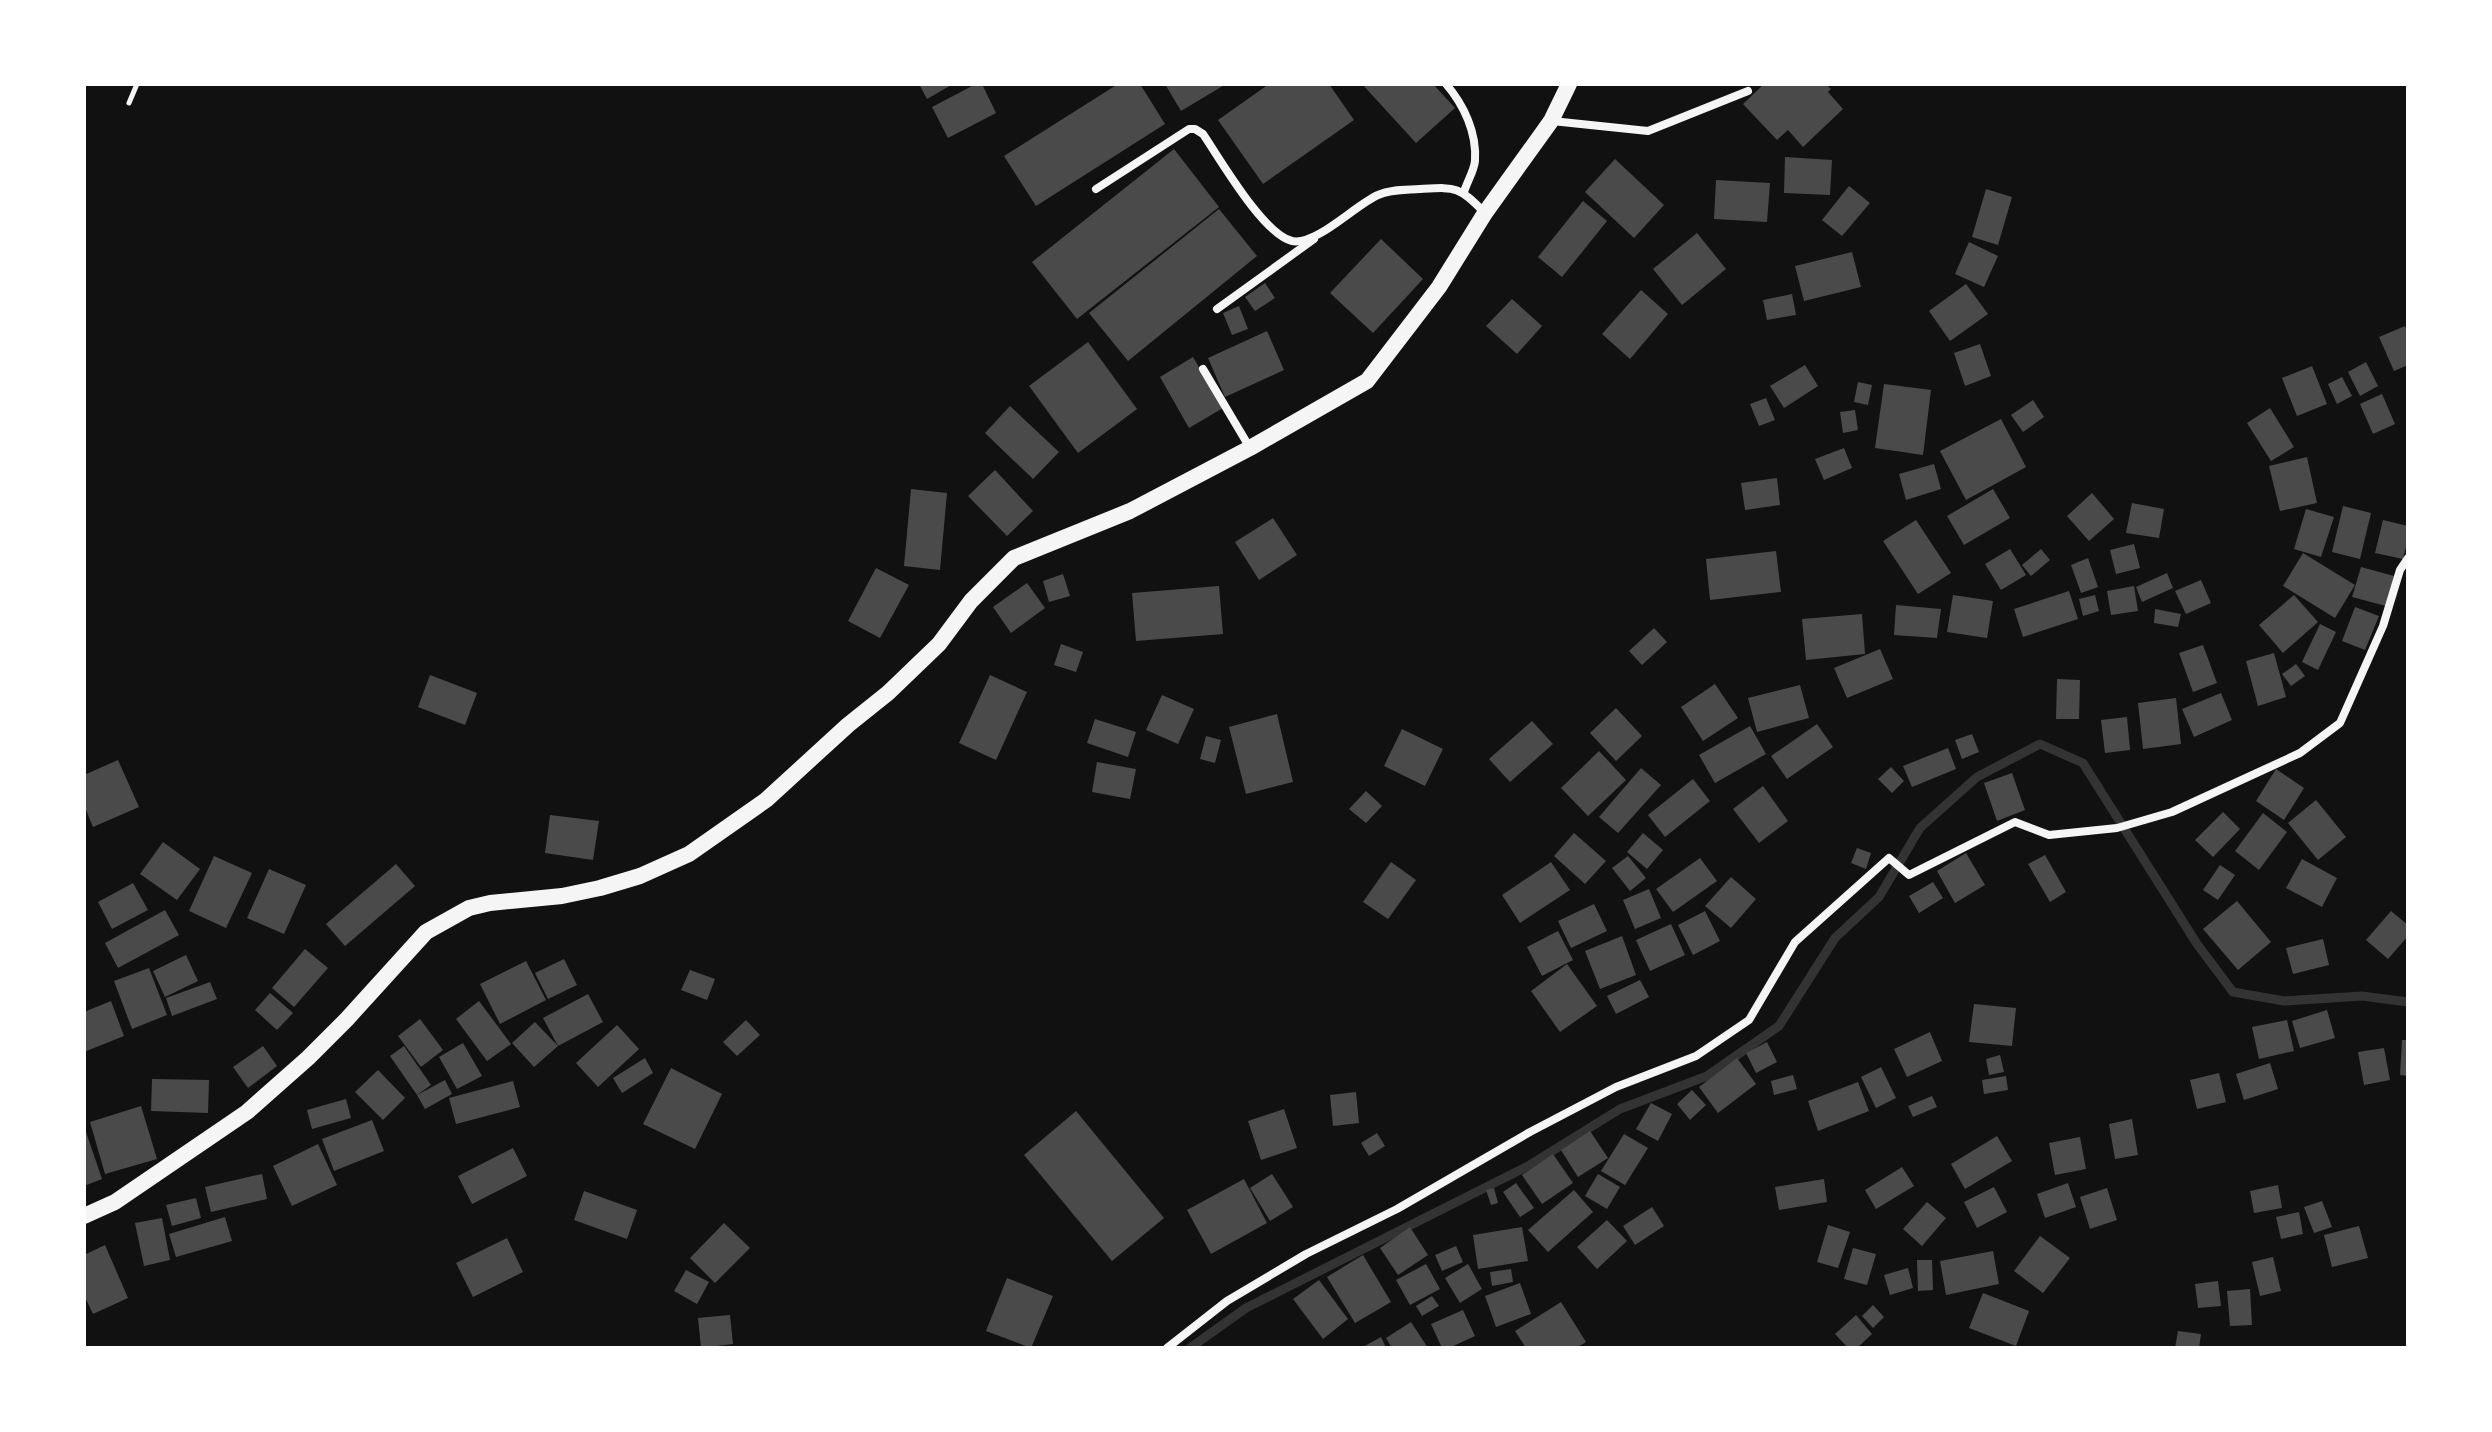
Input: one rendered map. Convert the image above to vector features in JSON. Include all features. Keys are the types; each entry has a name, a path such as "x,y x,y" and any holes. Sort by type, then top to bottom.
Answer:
{"main road":[{"path":"84,1216 115,1202 247,1112 315,1052 373,993 410,949 436,926 469,908 490,903 562,896 600,888 640,876 689,854 766,800 888,693 939,644 971,601 1014,558 1130,511 1250,448 1367,381 1439,287 1485,213 1551,121 1569,84"}],"street":[{"path":"1446,84 1460,100 1473,133 1475,163 1464,192"},
{"path":"1551,121 1648,131 1748,91"},
{"path":"1096,189 1189,129 1195,129 1203,134 1265,223 1293,241 1315,239 1217,309"},
{"path":"1310,239 1381,193 1448,187 1464,192 1485,213"},
{"path":"1203,369 1250,448"},
{"path":"1167,1348 1227,1301 1306,1254 1397,1209 1530,1132 1616,1087 1696,1056 1749,1020 1795,942 1889,858 1909,875 2015,822 2049,835 2117,828 2172,812 2300,753 2340,723 2383,626 2400,570 2408,558"}],"path":[{"path":"129,103 137,84"}],"building":[{"path":"919,84 953,84 927,99"},
{"path":"976,84 982,84 996,113 948,138 932,107"},
{"path":"1118,84 1140,84 1165,124 1036,206 1004,156"},
{"path":"1165,84 1226,84 1181,111"},
{"path":"1269,84 1329,84 1354,120 1263,184 1218,120"},
{"path":"1362,84 1433,84 1455,108 1416,143"},
{"path":"1764,84 1826,84 1831,89 1828,92 1843,109 1803,147 1788,130 1777,140 1743,104"},
{"path":"1174,149 1219,207 1077,319 1032,262"},
{"path":"1785,157 1832,160 1830,195 1784,193"},
{"path":"1615,159 1664,205 1634,238 1585,192"},
{"path":"1716,180 1770,183 1767,222 1714,219"},
{"path":"1849,186 1870,203 1842,236 1822,220"},
{"path":"1986,189 2012,197 1998,245 1972,237"},
{"path":"1583,201 1607,221 1562,277 1538,257"},
{"path":"1219,209 1257,256 1128,361 1089,313"},
{"path":"1697,233 1726,269 1682,305 1653,269"},
{"path":"1381,239 1423,279 1373,333 1330,293"},
{"path":"1969,242 1998,256 1984,287 1955,274"},
{"path":"1852,252 1861,287 1804,301 1795,266"},
{"path":"1265,283 1275,298 1255,311 1245,297"},
{"path":"1966,284 1988,314 1950,341 1929,311"},
{"path":"1641,290 1668,314 1630,359 1602,334"},
{"path":"1792,294 1796,315 1767,320 1763,300"},
{"path":"1512,299 1542,326 1517,354 1486,326"},
{"path":"1239,306 1248,329 1232,335 1223,313"},
{"path":"2405,326 2408,333 2408,365 2394,371 2379,337"},
{"path":"1267,331 1284,370 1225,397 1208,358"},
{"path":"1088,342 1137,409 1078,453 1029,386"},
{"path":"1980,344 1991,376 1965,386 1954,353"},
{"path":"1193,357 1223,408 1189,428 1160,377"},
{"path":"2366,362 2378,386 2360,396 2348,372"},
{"path":"1805,365 1818,386 1784,408 1770,386"},
{"path":"2312,366 2327,404 2297,416 2282,378"},
{"path":"2342,377 2352,396 2337,404 2328,384"},
{"path":"1858,382 1872,385 1868,405 1854,402"},
{"path":"1884,384 1931,390 1923,455 1875,448"},
{"path":"2382,394 2395,424 2373,434 2360,404"},
{"path":"1766,398 1775,420 1759,426 1750,404"},
{"path":"2033,400 2044,417 2023,432 2011,415"},
{"path":"1010,406 1059,452 1033,479 985,433"},
{"path":"2270,408 2294,447 2271,461 2247,423"},
{"path":"1855,410 1858,430 1843,433 1840,412"},
{"path":"2001,419 2026,467 1966,500 1940,451"},
{"path":"1844,448 1852,468 1824,480 1815,459"},
{"path":"2307,457 2317,503 2280,511 2269,466"},
{"path":"1934,464 1941,489 1906,500 1899,474"},
{"path":"995,470 1033,511 1007,536 968,496"},
{"path":"1777,478 1780,505 1745,510 1741,483"},
{"path":"911,489 947,493 940,570 904,566"},
{"path":"1993,489 2010,518 1964,545 1947,516"},
{"path":"2092,493 2114,519 2089,541 2067,516"},
{"path":"2132,503 2164,509 2159,538 2126,533"},
{"path":"2343,506 2371,513 2360,559 2332,552"},
{"path":"2306,509 2334,517 2321,557 2294,549"},
{"path":"1273,518 1297,555 1259,580 1235,542"},
{"path":"1916,520 1951,573 1918,594 1883,541"},
{"path":"2383,520 2408,526 2403,559 2375,553"},
{"path":"2134,544 2140,568 2116,574 2110,550"},
{"path":"2010,549 2026,575 2001,590 1985,564"},
{"path":"2041,549 2050,560 2031,576 2022,565"},
{"path":"1776,551 1781,592 1710,600 1706,559"},
{"path":"2303,553 2355,585 2335,618 2283,586"},
{"path":"2088,558 2098,587 2081,593 2071,565"},
{"path":"2361,567 2394,576 2386,606 2352,597"},
{"path":"876,568 909,585 880,638 848,621"},
{"path":"2167,573 2173,588 2142,602 2136,587"},
{"path":"1063,574 1070,596 1049,602 1043,581"},
{"path":"2201,580 2211,603 2186,614 2175,591"},
{"path":"1027,583 1045,608 1011,633 993,607"},
{"path":"1219,586 1223,634 1136,641 1132,593"},
{"path":"2134,586 2138,611 2111,615 2107,591"},
{"path":"2069,591 2078,619 2023,637 2014,609"},
{"path":"1953,595 1993,601 1987,638 1947,632"},
{"path":"2095,595 2099,611 2083,616 2079,599"},
{"path":"2294,595 2318,622 2283,653 2259,625"},
{"path":"1896,605 1941,609 1937,638 1894,635"},
{"path":"2355,607 2379,616 2365,650 2342,641"},
{"path":"2155,609 2181,614 2178,627 2154,623"},
{"path":"1862,614 1865,654 1806,660 1802,619"},
{"path":"2320,624 2336,632 2318,670 2302,662"},
{"path":"1654,628 1667,642 1642,665 1629,651"},
{"path":"1061,644 1083,652 1076,672 1054,665"},
{"path":"2203,645 2217,683 2193,692 2179,653"},
{"path":"1880,649 1893,679 1847,698 1834,668"},
{"path":"2274,653 2286,697 2258,706 2246,661"},
{"path":"2296,664 2305,676 2291,686 2282,674"},
{"path":"430,675 477,693 465,725 418,707"},
{"path":"990,675 1027,692 996,760 959,743"},
{"path":"2057,679 2080,680 2079,719 2056,719"},
{"path":"1715,684 1738,718 1703,741 1681,707"},
{"path":"1800,685 1809,718 1757,732 1748,698"},
{"path":"2221,693 2232,720 2194,737 2182,709"},
{"path":"1162,695 1194,709 1178,744 1146,730"},
{"path":"2176,698 2181,744 2143,749 2138,703"},
{"path":"1616,708 1642,736 1616,761 1590,733"},
{"path":"1277,714 1293,782 1246,794 1229,727"},
{"path":"2127,717 2130,750 2105,753 2101,720"},
{"path":"1095,719 1136,732 1128,757 1087,743"},
{"path":"1532,721 1553,744 1510,782 1489,759"},
{"path":"1817,724 1833,747 1787,779 1771,756"},
{"path":"1750,726 1766,754 1715,783 1699,755"},
{"path":"1402,729 1443,749 1425,786 1384,766"},
{"path":"1972,734 1979,752 1962,759 1955,740"},
{"path":"1206,736 1221,740 1215,763 1200,759"},
{"path":"1948,748 1956,769 1912,787 1903,766"},
{"path":"1599,751 1626,780 1588,816 1561,788"},
{"path":"118,760 139,807 93,827 84,805 84,775"},
{"path":"1097,762 1136,769 1130,799 1092,792"},
{"path":"1891,767 1904,781 1892,793 1878,779"},
{"path":"1641,768 1661,785 1618,833 1599,817"},
{"path":"2276,769 2304,788 2284,820 2256,801"},
{"path":"2012,773 2025,810 1997,821 1984,783"},
{"path":"1693,779 1710,801 1665,837 1648,815"},
{"path":"1763,786 1788,821 1759,843 1733,809"},
{"path":"1366,791 1382,806 1366,823 1349,809"},
{"path":"2316,800 2346,837 2318,860 2288,823"},
{"path":"2223,812 2240,829 2213,857 2195,840"},
{"path":"2263,813 2287,832 2259,870 2235,851"},
{"path":"550,815 599,821 593,860 545,853"},
{"path":"1574,833 1606,861 1585,884 1554,856"},
{"path":"1643,833 1663,850 1647,869 1627,852"},
{"path":"163,842 200,869 177,900 140,874"},
{"path":"1857,848 1871,853 1866,869 1851,863"},
{"path":"1966,853 1985,885 1955,903 1937,871"},
{"path":"2045,855 2066,892 2050,902 2028,864"},
{"path":"214,856 252,873 226,928 189,911"},
{"path":"1628,856 1646,878 1630,891 1612,868"},
{"path":"1700,858 1717,881 1673,912 1656,889"},
{"path":"2302,859 2337,878 2322,907 2286,888"},
{"path":"1391,862 1416,880 1388,919 1363,902"},
{"path":"1551,862 1570,890 1520,923 1502,895"},
{"path":"396,864 415,886 345,946 326,924"},
{"path":"2220,865 2235,875 2218,900 2203,890"},
{"path":"269,869 306,885 284,934 247,918"},
{"path":"1731,877 1756,899 1731,928 1705,906"},
{"path":"1933,882 1943,898 1919,913 1909,896"},
{"path":"133,883 148,910 112,929 98,902"},
{"path":"1649,889 1661,918 1635,929 1623,900"},
{"path":"2237,901 2271,942 2238,970 2203,929"},
{"path":"1594,904 1607,931 1571,948 1558,921"},
{"path":"165,910 179,935 118,968 105,943"},
{"path":"1705,911 1720,941 1693,955 1678,925"},
{"path":"2391,911 2408,925 2408,936 2388,959 2366,940"},
{"path":"1671,924 1685,955 1650,971 1636,940"},
{"path":"1558,931 1573,960 1542,976 1527,947"},
{"path":"1622,936 1636,975 1600,989 1585,951"},
{"path":"2323,939 2329,965 2293,974 2286,948"},
{"path":"305,949 328,968 294,1007 272,988"},
{"path":"186,955 198,981 165,997 153,971"},
{"path":"564,959 577,985 548,999 535,973"},
{"path":"526,961 546,1000 500,1024 480,984"},
{"path":"1567,964 1597,1006 1560,1032 1531,991"},
{"path":"149,968 167,1015 132,1029 114,981"},
{"path":"690,970 715,979 707,1000 681,990"},
{"path":"1640,980 1649,997 1616,1014 1607,996"},
{"path":"210,982 217,999 172,1016 166,998"},
{"path":"270,993 293,1013 277,1030 255,1010"},
{"path":"588,994 603,1022 558,1046 543,1018"},
{"path":"111,1001 124,1036 84,1052 84,1012"},
{"path":"479,1001 511,1044 487,1061 456,1019"},
{"path":"1974,1004 2016,1008 2012,1046 1969,1042"},
{"path":"2327,1010 2335,1038 2300,1048 2292,1021"},
{"path":"420,1019 443,1050 421,1067 398,1036"},
{"path":"746,1020 760,1035 737,1056 723,1042"},
{"path":"2287,1020 2294,1051 2259,1059 2252,1027"},
{"path":"535,1022 558,1046 534,1067 512,1043"},
{"path":"617,1025 639,1049 598,1087 576,1063"},
{"path":"1930,1032 1942,1061 1907,1077 1894,1049"},
{"path":"2402,1040 2408,1040 2408,1076 2400,1075"},
{"path":"1767,1042 1777,1062 1756,1073 1746,1053"},
{"path":"463,1043 482,1076 457,1089 439,1057"},
{"path":"263,1046 277,1066 248,1088 233,1067"},
{"path":"404,1046 431,1085 417,1095 390,1056"},
{"path":"2384,1048 2390,1080 2364,1085 2358,1052"},
{"path":"2000,1055 2004,1072 1989,1075 1986,1059"},
{"path":"645,1058 653,1073 622,1093 613,1078"},
{"path":"1737,1058 1756,1084 1718,1113 1699,1087"},
{"path":"2270,1063 2278,1089 2244,1100 2236,1074"},
{"path":"1881,1067 1896,1098 1876,1108 1861,1077"},
{"path":"671,1068 722,1094 695,1149 643,1124"},
{"path":"378,1070 405,1098 383,1120 355,1092"},
{"path":"2219,1073 2226,1102 2197,1109 2190,1080"},
{"path":"1793,1075 1797,1089 1774,1095 1771,1081"},
{"path":"2006,1076 2008,1090 1984,1094 1982,1080"},
{"path":"152,1079 209,1080 208,1113 151,1111"},
{"path":"445,1080 452,1094 425,1109 417,1095"},
{"path":"513,1081 520,1107 456,1124 449,1098"},
{"path":"1858,1082 1869,1111 1818,1131 1808,1101"},
{"path":"1692,1090 1706,1105 1690,1120 1677,1104"},
{"path":"1356,1092 1359,1123 1333,1126 1330,1095"},
{"path":"1932,1096 1937,1107 1913,1117 1908,1106"},
{"path":"346,1099 351,1118 312,1129 307,1110"},
{"path":"1651,1103 1672,1114 1658,1141 1636,1129"},
{"path":"141,1106 157,1159 105,1174 90,1122"},
{"path":"1284,1109 1297,1148 1261,1160 1248,1121"},
{"path":"1076,1111 1164,1218 1112,1261 1024,1155"},
{"path":"2132,1119 2138,1155 2115,1159 2109,1124"},
{"path":"372,1120 384,1151 334,1171 322,1139"},
{"path":"84,1126 102,1179 84,1186"},
{"path":"1590,1131 1608,1158 1578,1177 1561,1150"},
{"path":"1377,1133 1385,1146 1369,1156 1361,1143"},
{"path":"1624,1134 1648,1148 1625,1185 1601,1171"},
{"path":"1997,1136 2012,1161 1965,1189 1951,1164"},
{"path":"2080,1137 2086,1169 2055,1175 2049,1143"},
{"path":"318,1144 337,1185 292,1206 273,1166"},
{"path":"513,1148 527,1176 472,1204 458,1176"},
{"path":"1553,1154 1573,1183 1542,1204 1522,1175"},
{"path":"1902,1167 1914,1186 1876,1209 1865,1190"},
{"path":"262,1174 267,1199 211,1212 205,1187"},
{"path":"1272,1174 1293,1207 1270,1221 1250,1188"},
{"path":"1598,1174 1620,1187 1607,1209 1585,1196"},
{"path":"1244,1179 1267,1223 1211,1254 1187,1210"},
{"path":"1824,1179 1827,1202 1779,1210 1775,1187"},
{"path":"1516,1183 1534,1208 1520,1217 1503,1192"},
{"path":"2068,1183 2076,1207 2045,1218 2037,1194"},
{"path":"2278,1185 2282,1208 2254,1213 2250,1191"},
{"path":"1994,1187 2007,1212 1977,1228 1964,1202"},
{"path":"1494,1188 1498,1203 1491,1205 1486,1190"},
{"path":"2107,1188 2117,1220 2090,1229 2080,1197"},
{"path":"1574,1190 1593,1212 1548,1252 1528,1230"},
{"path":"584,1191 637,1210 627,1239 574,1220"},
{"path":"196,1198 201,1218 172,1226 166,1205"},
{"path":"2322,1201 2332,1227 2314,1233 2304,1207"},
{"path":"1927,1202 1946,1218 1922,1246 1903,1229"},
{"path":"1652,1207 1664,1226 1635,1245 1623,1226"},
{"path":"2299,1212 2303,1234 2281,1239 2276,1217"},
{"path":"225,1217 232,1241 176,1257 169,1234"},
{"path":"162,1218 170,1260 144,1266 135,1223"},
{"path":"1607,1220 1627,1241 1597,1269 1577,1247"},
{"path":"724,1223 750,1248 715,1283 690,1258"},
{"path":"1828,1225 1850,1232 1838,1268 1817,1262"},
{"path":"2359,1226 2368,1258 2332,1267 2324,1235"},
{"path":"1410,1227 1428,1255 1398,1275 1380,1248"},
{"path":"1522,1227 1528,1261 1478,1269 1473,1235"},
{"path":"2040,1236 2070,1258 2043,1293 2014,1271"},
{"path":"507,1238 523,1272 473,1297 456,1263"},
{"path":"105,1245 128,1298 93,1314 84,1295 84,1255"},
{"path":"1456,1246 1463,1262 1442,1271 1435,1255"},
{"path":"1853,1248 1876,1254 1867,1285 1844,1279"},
{"path":"1993,1251 1999,1284 1946,1295 1940,1261"},
{"path":"1363,1255 1391,1302 1355,1323 1327,1277"},
{"path":"2273,1257 2281,1291 2260,1296 2252,1262"},
{"path":"1917,1260 1932,1260 1933,1290 1918,1291"},
{"path":"1426,1264 1440,1289 1410,1305 1396,1280"},
{"path":"1468,1264 1482,1289 1460,1303 1445,1278"},
{"path":"1908,1268 1913,1288 1890,1295 1884,1275"},
{"path":"1511,1269 1513,1282 1492,1286 1490,1272"},
{"path":"686,1270 709,1282 697,1304 674,1291"},
{"path":"1007,1278 1053,1296 1031,1348 986,1331"},
{"path":"1319,1280 1348,1319 1323,1339 1293,1299"},
{"path":"2218,1281 2221,1306 2198,1308 2195,1284"},
{"path":"1520,1283 1531,1314 1496,1327 1485,1296"},
{"path":"2250,1289 2252,1325 2230,1326 2227,1291"},
{"path":"1983,1293 2029,1311 2016,1346 1969,1328"},
{"path":"1432,1296 1439,1306 1422,1316 1416,1306"},
{"path":"1561,1302 1586,1342 1576,1348 1526,1348 1515,1331"},
{"path":"1873,1305 1884,1317 1873,1328 1862,1316"},
{"path":"1463,1310 1475,1336 1442,1348 1431,1324"},
{"path":"730,1315 733,1344 701,1348 698,1318"},
{"path":"1856,1315 1872,1334 1857,1348 1848,1348 1835,1334"},
{"path":"1411,1322 1428,1348 1392,1348 1386,1338"},
{"path":"2178,1331 2201,1334 2199,1348 2175,1348"},
{"path":"1381,1337 1386,1348 1361,1348"}],"waterway":[{"path":"1190,1348 1246,1308 1528,1166 1620,1109 1707,1076 1779,1026 1835,938 1879,897 1920,828 1977,777 2040,744 2083,763 2197,944 2233,992 2284,1001 2362,996 2408,1002"}]}
